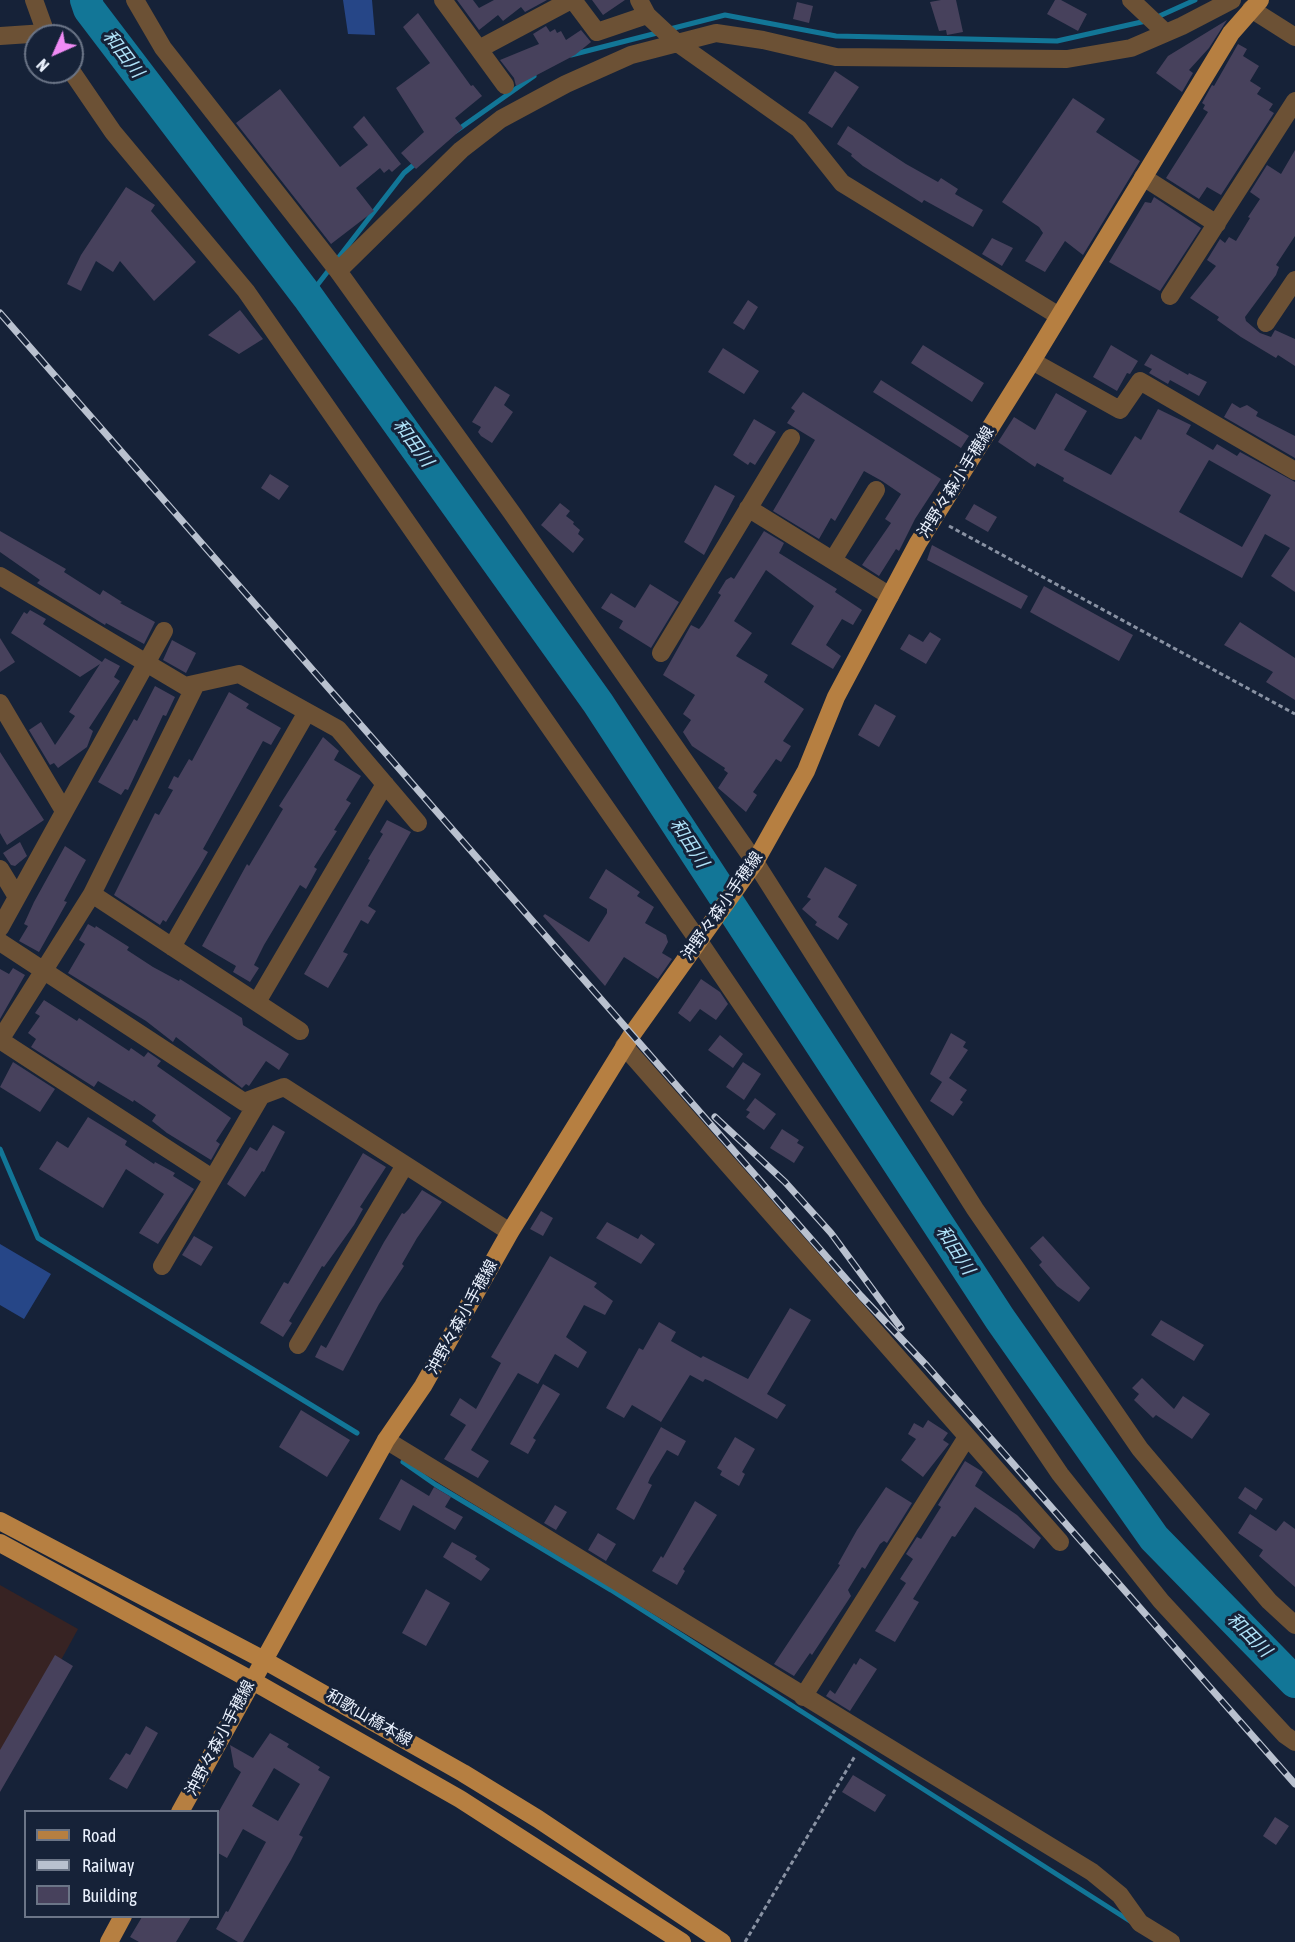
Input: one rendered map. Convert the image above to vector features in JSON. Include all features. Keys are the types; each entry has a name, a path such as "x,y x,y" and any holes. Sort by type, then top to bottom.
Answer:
{"main road":[{"name":"沖野々森小手穂線","path":"181,1810 262,1659 386,1440 423,1386 510,1232 624,1046 752,866 806,771 836,697 934,518 1231,33 1255,5"},
{"name":"和歌山橋本線","path":"0,1521 262,1659 529,1813 722,1942"},
{"name":"和歌山橋本線","path":"0,1543 251,1680 460,1799 682,1942"},
{"path":"109,1942 122,1918"}],"street":[{"path":"34,0 42,24"},
{"path":"135,0 162,48 338,271 512,513 752,866 975,1209 1140,1449 1269,1601 1295,1625"},
{"path":"443,0 505,85"},
{"path":"479,49 572,0 597,32 643,7 676,42 799,129 842,183 1059,316"},
{"path":"1131,0 1166,33"},
{"path":"338,271 461,150 501,119 566,84 631,55 716,33 763,40 836,57 1067,59 1131,48 1232,0"},
{"path":"1255,5 1295,36"},
{"path":"0,36 24,35"},
{"path":"80,84 113,132 246,291 700,937 1060,1474 1161,1601 1285,1735 1295,1742"},
{"path":"1170,296 1295,101"},
{"path":"1143,177 1217,224"},
{"path":"1266,323 1288,305 1295,280"},
{"path":"1032,361 1120,410 1140,381 1295,471"},
{"path":"661,653 791,438"},
{"path":"833,560 876,490"},
{"path":"748,508 890,596"},
{"path":"0,576 185,686 239,674 338,729 418,824"},
{"path":"0,928 164,631"},
{"path":"196,684 92,894 0,1040 212,1178"},
{"path":"0,703 64,811"},
{"path":"172,947 307,712"},
{"path":"257,1002 385,784"},
{"path":"0,869 17,897"},
{"path":"92,894 300,1030"},
{"path":"0,942 244,1102 285,1087 510,1232"},
{"path":"624,1046 1060,1542"},
{"path":"162,1266 261,1096"},
{"path":"297,1345 405,1165"},
{"path":"803,1697 967,1437"},
{"path":"386,1440 1092,1872 1120,1895 1140,1923 1171,1942"}],"path":[{"path":"934,518 1295,714"},
{"path":"745,1942 855,1756"}],"shaded area":[{"path":"343,0 372,0 375,35 348,34"},
{"path":"0,1244 51,1274 24,1319 0,1305"},
{"path":"0,1585 78,1629 0,1772"}],"building":[{"path":"457,0 473,0 479,8 494,0 547,0 525,12 521,7 503,21 498,15 479,30"},
{"path":"592,0 625,0 603,15"},
{"path":"956,0 963,32 947,35 946,30 939,31 930,2"},
{"path":"1055,0 1061,0 1087,14 1078,31 1047,14"},
{"path":"797,2 813,6 809,23 793,19"},
{"path":"418,13 471,86 473,85 482,96 455,118 463,128 416,169 401,153 424,132 396,88 430,63 403,27"},
{"path":"1227,20 1209,48 1189,70 1193,73 1182,92 1156,73 1168,56"},
{"path":"546,26 550,32 555,29 557,33 561,31 566,40 581,30 591,42 575,55 516,86 514,78 500,60 539,44 533,34"},
{"path":"1238,44 1247,49 1243,56 1259,66 1250,81 1261,88 1257,94 1273,104 1269,110 1274,113 1221,195 1207,187 1199,199 1166,178 1208,112 1203,109 1205,105 1202,103"},
{"path":"835,71 859,87 832,128 808,113"},
{"path":"280,89 340,167 368,145 353,127 364,116 401,164 392,172 389,169 384,173 380,168 356,188 374,211 331,244 236,123"},
{"path":"1073,98 1105,119 1096,132 1140,161 1083,255 1065,241 1045,272 1025,261 1043,233 1039,227 1002,202"},
{"path":"848,126 906,164 938,182 941,178 958,189 955,194 983,210 973,227 924,200 922,203 863,166 851,156 852,154 837,144"},
{"path":"1295,150 1295,236 1276,265 1279,267 1276,275 1245,317 1246,321 1260,333 1271,337 1275,330 1295,339 1295,366 1278,355 1276,358 1241,337 1217,320 1219,317 1190,298 1216,266 1207,260 1220,239 1225,243 1229,237 1236,241 1250,218 1248,217 1260,199 1250,192 1267,165 1281,174"},
{"path":"126,187 155,205 151,211 196,262 154,301 120,261 113,272 96,261 81,291 67,284 81,255"},
{"path":"1154,197 1201,228 1160,291 1109,262 1145,202 1151,203"},
{"path":"992,238 1013,248 1002,266 982,254"},
{"path":"748,300 758,307 744,330 733,323"},
{"path":"240,310 263,339 239,354 208,335"},
{"path":"923,345 984,383 972,402 911,363"},
{"path":"1111,345 1138,361 1130,374 1127,373 1117,391 1093,377"},
{"path":"723,348 759,371 744,394 708,372"},
{"path":"1151,354 1188,375 1189,373 1207,382 1199,396 1170,380 1168,384 1149,373 1152,369 1144,365"},
{"path":"881,380 969,436 961,448 873,392"},
{"path":"495,386 510,395 504,405 513,412 492,443 481,436 478,432 481,427 472,422"},
{"path":"803,392 941,479 915,519 899,551 896,549 879,576 862,565 891,523 885,519 901,494 882,481 864,471 835,521 831,518 819,539 773,511 815,440 787,423 795,411 791,408"},
{"path":"1056,393 1087,411 1064,450 1111,475 1135,436 1141,440 1158,409 1191,425 1186,434 1213,450 1217,444 1237,456 1240,452 1295,482 1295,592 1271,576 1290,548 1265,534 1242,578 1063,481 1064,478 1037,463 1035,467 998,442 1014,417 1035,430","holes":["1209,460 1271,495 1242,547 1179,512"]},
{"path":"1232,403 1240,408 1247,405 1258,412 1256,416 1295,436 1295,458 1224,417"},
{"path":"754,419 776,432 755,465 750,462 748,465 733,455"},
{"path":"270,474 289,486 279,500 261,488"},
{"path":"715,485 735,496 704,555 684,542"},
{"path":"560,503 570,511 566,516 574,522 573,524 580,530 578,534 584,539 573,553 541,525"},
{"path":"974,504 997,517 988,532 965,519"},
{"path":"0,531 66,569 64,572 100,595 103,590 122,602 120,603 155,622 144,644 106,623 105,625 37,583 40,580 0,552"},
{"path":"764,531 784,543 779,553 837,589 835,592 862,610 853,625 842,619 826,645 841,656 833,669 791,644 814,606 766,570 734,621 752,633 736,656 768,675 764,682 804,709 783,741 791,746 781,762 776,759 753,792 757,795 746,812 718,788 728,773 724,770 725,768 692,746 683,732 691,720 683,714 695,695 663,675 691,625 699,629 703,624 721,595 718,593 726,580 731,577 734,579"},
{"path":"932,545 1028,596 1021,609 927,560"},
{"path":"650,584 679,602 651,648 619,628 623,621 601,608 611,593 635,608"},
{"path":"1044,586 1133,635 1119,661 1030,612"},
{"path":"30,610 46,619 43,624 102,662 105,658 120,666 114,677 120,681 89,728 93,731 87,747 58,768 54,763 50,765 29,730 41,722 55,745 75,716 69,712 100,664 80,677 11,633 24,612 27,614"},
{"path":"1240,622 1295,658 1295,700 1266,682 1273,672 1224,645"},
{"path":"930,632 941,639 926,664 900,649 909,634 923,642"},
{"path":"0,638 15,662 0,672"},
{"path":"172,640 196,653 186,673 163,660"},
{"path":"155,686 175,697 166,716 163,715 128,790 125,789 121,795 98,782 134,719 137,721"},
{"path":"229,692 249,704 246,708 281,728 271,745 263,741 203,849 208,852 166,922 163,920 160,925 114,895 155,813 159,815 173,790 168,788 174,776 178,778 189,759 192,761"},
{"path":"875,704 896,716 879,747 858,735"},
{"path":"323,737 339,751 334,760 361,776 346,800 351,803 334,830 337,831 314,867 317,869 306,889 300,885 264,945 254,965 259,968 250,982 233,972 236,966 202,946 247,864 249,866 283,809 279,806"},
{"path":"0,752 44,820 7,845 0,833"},
{"path":"387,820 411,832 368,906 376,911 368,924 361,920 343,952 348,954 328,988 304,974 370,860 368,859 383,834 380,832"},
{"path":"20,842 27,856 15,866 11,865 3,853"},
{"path":"65,846 86,860 64,901 67,902 39,952 19,941 28,926 24,924 34,902"},
{"path":"825,867 857,885 838,917 848,924 838,940 815,925 817,922 802,909 811,899 807,897"},
{"path":"606,869 640,892 637,896 654,907 645,923 666,935 668,942 662,953 672,959 658,979 624,957 605,986 543,916 545,914 589,942 607,913 607,909 589,898"},
{"path":"88,924 95,928 96,926 129,947 127,950 153,967 179,981 180,979 242,1018 243,1025 289,1054 279,1070 266,1061 249,1086 246,1084 242,1088 176,1037 173,1042 146,1021 68,973 85,944 79,940"},
{"path":"13,968 25,975 0,1019 0,969 9,974"},
{"path":"701,979 720,992 728,1004 716,1020 700,1009 690,1022 678,1013"},
{"path":"44,1000 77,1021 79,1018 129,1051 131,1048 144,1057 148,1052 161,1061 157,1066 231,1118 216,1141 220,1144 211,1160 167,1133 152,1121 156,1115 134,1100 133,1102 98,1081 94,1087 31,1047 36,1039 28,1033 40,1016 35,1013"},
{"path":"951,1033 966,1042 963,1047 968,1050 949,1078 967,1090 960,1100 963,1102 953,1116 930,1101 942,1082 930,1074"},
{"path":"720,1035 743,1054 733,1068 708,1050"},
{"path":"13,1062 55,1089 40,1112 0,1087"},
{"path":"743,1062 761,1074 744,1100 726,1087"},
{"path":"755,1098 776,1114 764,1130 746,1117 750,1112 746,1110"},
{"path":"88,1117 127,1141 125,1145 154,1164 155,1162 175,1173 173,1176 194,1189 158,1244 139,1233 164,1194 126,1169 103,1208 39,1169 57,1141 68,1148"},
{"path":"273,1125 285,1132 264,1172 262,1171 245,1197 227,1184 250,1147 257,1151"},
{"path":"782,1129 799,1140 797,1143 804,1147 794,1163 770,1148"},
{"path":"363,1153 386,1167 360,1207 363,1209 354,1225 324,1267 322,1266 289,1321 292,1323 283,1337 260,1323 284,1282 288,1284"},
{"path":"422,1190 442,1202 417,1238 402,1264 404,1266 379,1304 343,1371 315,1357 321,1345 326,1348 402,1213 404,1214 409,1209"},
{"path":"541,1211 553,1218 543,1236 530,1229"},
{"path":"607,1222 638,1239 641,1234 655,1244 641,1264 596,1238"},
{"path":"194,1236 213,1247 201,1266 182,1255"},
{"path":"1043,1236 1090,1288 1079,1302 1057,1286 1039,1265 1042,1262 1030,1248"},
{"path":"550,1256 597,1283 594,1287 613,1301 605,1315 584,1305 566,1337 587,1352 578,1368 555,1354 538,1384 518,1373 471,1450 489,1461 478,1478 444,1459 466,1425 450,1415 460,1398 476,1409 501,1363 491,1357"},
{"path":"790,1308 811,1320 767,1394 786,1405 777,1419 710,1381 705,1379 703,1382 690,1375 661,1422 632,1405 624,1418 606,1408 639,1348 643,1350 659,1322 676,1332 671,1341 701,1358 703,1356 748,1379"},
{"path":"1161,1320 1204,1345 1194,1361 1151,1335"},
{"path":"1142,1378 1174,1409 1183,1396 1210,1414 1192,1439 1156,1415 1153,1418 1134,1400 1139,1394 1132,1388"},
{"path":"543,1384 560,1394 533,1438 536,1440 528,1454 510,1444"},
{"path":"301,1410 350,1440 327,1477 279,1447"},
{"path":"928,1420 948,1433 943,1440 949,1444 923,1477 901,1460 916,1439 908,1434 914,1423 923,1428"},
{"path":"661,1427 686,1441 678,1456 667,1450 650,1478 648,1483 652,1485 634,1520 616,1509"},
{"path":"735,1437 755,1449 742,1472 745,1474 739,1486 720,1475 722,1471 717,1468"},
{"path":"965,1461 983,1472 975,1486 1017,1515 1041,1538 1034,1549 975,1507 955,1537 952,1536 913,1599 919,1602 895,1642 875,1631 906,1583 900,1579 913,1559 906,1554 917,1537 921,1539 941,1507 938,1505"},
{"path":"401,1479 429,1496 434,1487 451,1497 445,1507 463,1517 455,1530 413,1505 400,1531 379,1519"},
{"path":"886,1487 912,1503 887,1543 884,1541 880,1544 865,1569 862,1567 848,1590 851,1596 812,1655 810,1653 794,1676 774,1664 840,1565 838,1564 857,1530"},
{"path":"1245,1487 1263,1499 1256,1510 1238,1498"},
{"path":"695,1501 717,1515 683,1569 685,1571 677,1585 652,1571 661,1556 663,1558"},
{"path":"555,1505 567,1512 556,1530 544,1523"},
{"path":"1250,1514 1276,1531 1284,1521 1295,1529 1295,1587 1259,1556 1263,1550 1238,1533"},
{"path":"598,1533 616,1544 606,1561 588,1550"},
{"path":"452,1542 477,1556 475,1559 490,1569 481,1581 443,1557"},
{"path":"426,1589 450,1603 426,1646 402,1633"},
{"path":"55,1655 73,1666 0,1792 0,1750"},
{"path":"860,1658 877,1669 850,1711 826,1696 830,1690 835,1694 854,1663 856,1665"},
{"path":"146,1726 158,1733 127,1789 109,1779 126,1753 130,1755"},
{"path":"270,1733 289,1744 287,1747 320,1767 318,1770 330,1777 299,1835 303,1837 291,1860 243,1942 238,1942 216,1929 226,1911 228,1912 266,1842 243,1829 227,1858 219,1854 219,1811 241,1772 234,1767 230,1745 253,1758","holes":["274,1768 300,1784 278,1821 252,1806"]},
{"path":"853,1775 886,1795 875,1812 842,1792"},
{"path":"1275,1817 1289,1826 1276,1845 1263,1836"},
{"path":"141,1918 190,1918 176,1942 139,1942 130,1937"}],"waterway":[{"name":"和田川","path":"86,0 89,9 308,297 598,703 1000,1319 1154,1538 1295,1682"},
{"path":"1155,18 1195,0"},
{"path":"670,29 725,15 836,36 1057,41 1146,21"},
{"path":"571,55 661,32"},
{"path":"456,131 534,76"},
{"path":"308,297 404,173 416,163"},
{"path":"0,1149 38,1238 357,1433"},
{"path":"403,1462 436,1485 611,1590 1130,1921"}],"railway":[{"path":"0,313 861,1296 927,1366 1295,1784"},
{"path":"715,1117 785,1182 831,1233 901,1328"}]}
